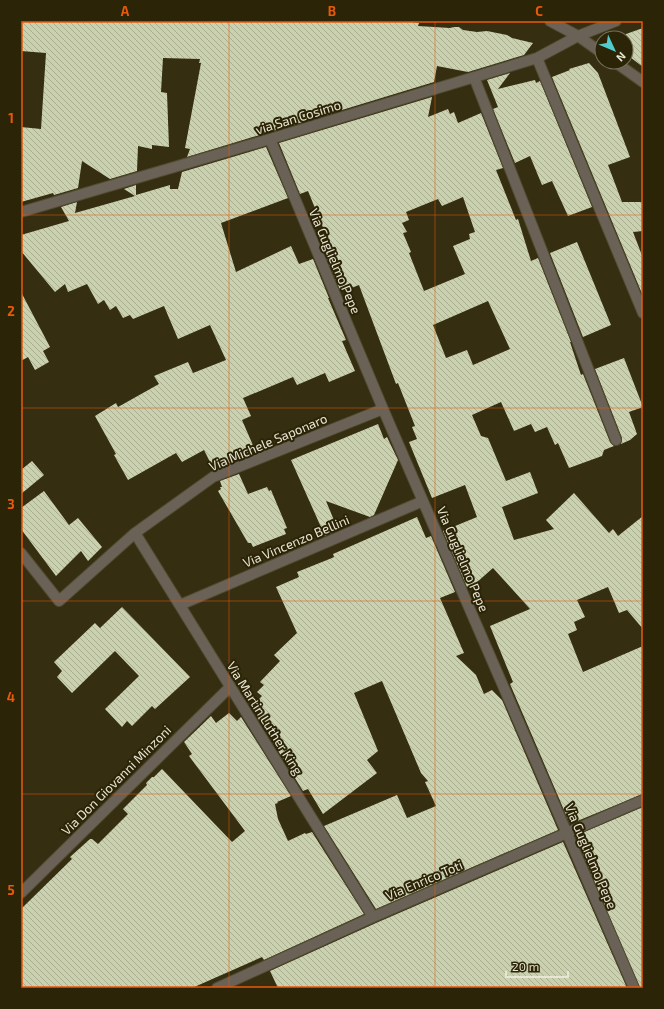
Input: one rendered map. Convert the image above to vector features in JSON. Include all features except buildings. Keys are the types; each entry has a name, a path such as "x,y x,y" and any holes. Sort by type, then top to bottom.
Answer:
{"street":[{"path":"550,21 578,36 594,47"},
{"name":"via San Cosimo","path":"21,212 270,139 537,58 578,36 616,21"},
{"path":"537,58 643,313"},
{"path":"626,70 643,82"},
{"path":"474,77 616,440"},
{"name":"Via Guglielmo Pepe","path":"270,139 383,409 634,988"},
{"name":"Via Michele Saponaro","path":"21,553 58,601 135,533 213,477 383,409"},
{"name":"Via Vincenzo Bellini","path":"180,605 423,500"},
{"name":"Via Martin Luther King","path":"135,533 373,917"},
{"name":"Via Don Giovanni Minzoni","path":"21,893 230,687"},
{"name":"Via Enrico Toti","path":"217,988 373,917 643,800"}]}
